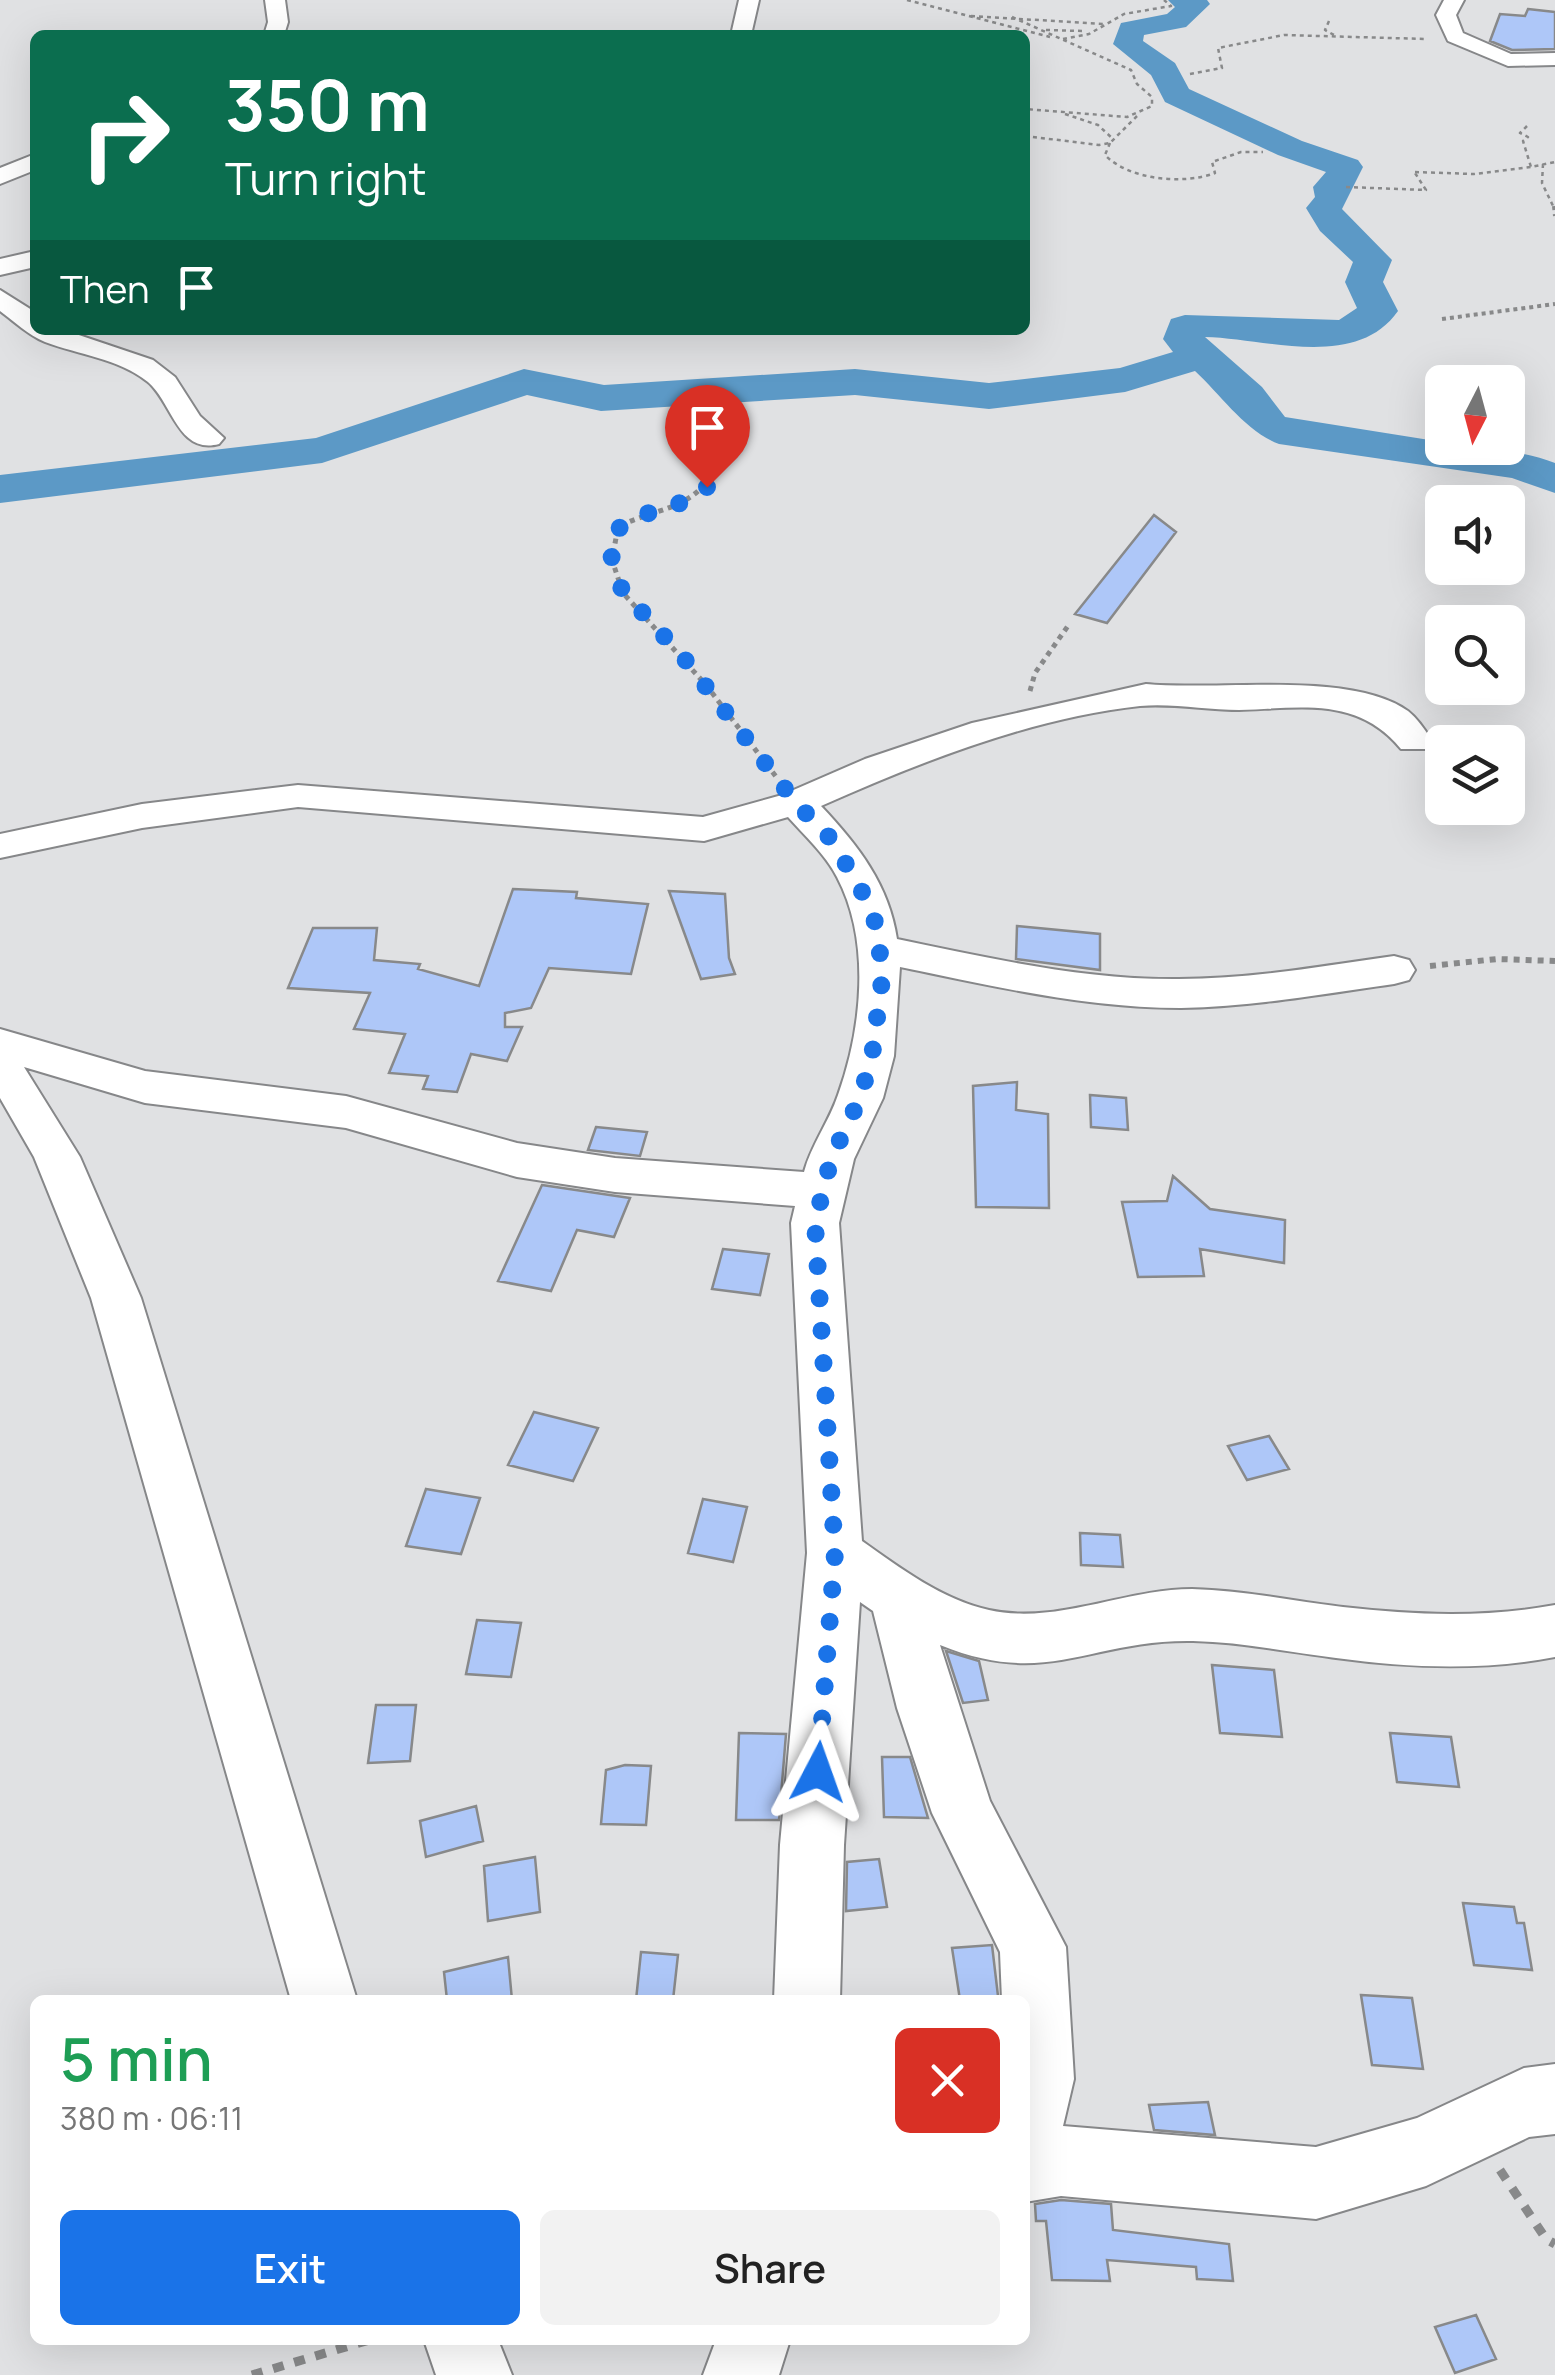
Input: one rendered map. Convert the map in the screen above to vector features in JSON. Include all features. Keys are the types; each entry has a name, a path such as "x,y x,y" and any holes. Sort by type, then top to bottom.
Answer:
{"street":[{"path":"275,0 276,30"},
{"path":"742,30 749,0"},
{"path":"1454,0 1446,15 1449,29 1467,43 1508,60 1555,59"},
{"path":"0,177 30,163"},
{"path":"0,267 30,260"},
{"path":"0,298 30,321"},
{"path":"51,335 127,357 146,368 172,391 186,424 209,438"},
{"path":"0,846 142,816 298,796 704,829 796,803 878,766 985,731 1108,700 1146,696 1195,700 1322,697 1362,704 1396,719 1414,741"},
{"path":"796,803 855,873 872,909 882,980 872,1056 820,1190 815,1223 835,1553 812,1845 806,1995"},
{"path":"879,949 1022,977 1152,993 1279,986 1394,970"},
{"path":"0,1044 145,1088 346,1112 517,1160 615,1175 820,1190"},
{"path":"0,1069 14,1083 56,1158 116,1298 323,1995"},
{"path":"835,1553 899,1600 990,1636 1062,1640 1139,1618 1238,1615 1342,1633 1466,1641 1555,1632"},
{"path":"899,1600 927,1708 963,1812 1032,1947 1040,2079 1030,2117"},
{"path":"1030,2165 1061,2161 1316,2182 1426,2151 1524,2103 1555,2099"},
{"path":"463,2345 474,2375"},
{"path":"741,2375 751,2345"}],"path":[{"path":"907,0 1019,30"},
{"path":"1030,32 1060,39 1094,30 1124,14 1171,6 1164,0"},
{"path":"968,16 1104,24"},
{"path":"1012,17 1131,70 1137,84 1152,97 1152,106 1111,140 1105,155 1108,162 1125,170 1206,180 1215,174 1212,162 1241,152 1263,152"},
{"path":"1329,21 1325,30 1339,38"},
{"path":"996,25 1094,30"},
{"path":"1190,74 1222,68 1218,48 1267,36 1467,43"},
{"path":"1030,109 1138,116"},
{"path":"1050,110 1098,126 1111,140"},
{"path":"1527,126 1520,133 1528,136 1523,141 1531,167"},
{"path":"1030,135 1078,144 1111,140"},
{"path":"1346,187 1426,190 1415,172 1474,174 1555,162"},
{"path":"1542,164 1544,192 1553,199 1555,216"},
{"path":"1442,320 1555,304"},
{"path":"715,462 707,487 696,498 618,528 612,536 615,574 631,604 683,657 796,803"},
{"path":"985,731 1009,717 1028,697 1035,673 1070,623"},
{"path":"1394,970 1496,959 1555,960"},
{"path":"1472,2128 1546,2239 1555,2244"},
{"path":"252,2375 352,2345"}],"building":[{"path":"1528,9 1555,12 1555,49 1512,50 1490,41 1500,14 1525,16"},
{"path":"1154,515 1176,532 1107,623 1075,614"},
{"path":"513,889 577,892 576,898 648,904 631,974 549,968 531,1008 505,1013 505,1027 522,1027 507,1061 471,1054 457,1092 423,1089 428,1076 389,1073 405,1034 354,1029 370,993 288,988 313,928 377,928 374,960 420,964 418,969 479,986"},
{"path":"669,891 725,894 729,958 735,974 701,979"},
{"path":"1017,926 1100,934 1100,970 1016,959"},
{"path":"1017,1082 1016,1110 1048,1114 1049,1208 976,1207 973,1086"},
{"path":"1090,1095 1126,1098 1128,1130 1091,1127"},
{"path":"596,1127 647,1132 640,1156 588,1150"},
{"path":"1173,1176 1210,1209 1285,1220 1284,1263 1200,1249 1204,1276 1138,1277 1122,1202 1167,1201"},
{"path":"542,1185 630,1198 614,1237 577,1230 551,1291 498,1281"},
{"path":"723,1249 769,1254 760,1295 712,1289"},
{"path":"534,1412 598,1428 573,1481 508,1465"},
{"path":"1269,1436 1289,1469 1247,1480 1228,1446"},
{"path":"426,1489 480,1498 461,1554 406,1546"},
{"path":"703,1499 747,1507 733,1562 688,1553"},
{"path":"1080,1533 1120,1535 1123,1567 1081,1565"},
{"path":"477,1620 521,1623 511,1677 466,1674"},
{"path":"946,1651 979,1661 988,1700 963,1703"},
{"path":"1212,1665 1274,1670 1282,1737 1220,1733"},
{"path":"376,1705 416,1705 410,1761 368,1763"},
{"path":"739,1733 786,1734 779,1820 736,1820"},
{"path":"1390,1733 1451,1737 1459,1787 1397,1782"},
{"path":"882,1757 910,1757 928,1818 884,1817"},
{"path":"625,1765 651,1766 646,1825 601,1824 606,1770"},
{"path":"476,1806 483,1841 426,1857 420,1821"},
{"path":"535,1857 540,1912 488,1921 484,1866"},
{"path":"879,1859 887,1907 846,1911 847,1862"},
{"path":"1463,1903 1514,1907 1517,1923 1524,1923 1532,1970 1474,1965"},
{"path":"992,1945 998,1995 959,1995 952,1948"},
{"path":"641,1952 678,1955 674,1995 637,1995"},
{"path":"508,1957 512,1995 446,1995 444,1972"},
{"path":"1361,1995 1412,1998 1423,2069 1372,2065"},
{"path":"1208,2102 1215,2135 1154,2130 1149,2105"},
{"path":"1061,2200 1111,2204 1113,2230 1229,2244 1233,2281 1197,2279 1196,2267 1107,2260 1110,2281 1052,2280 1046,2221 1036,2221 1035,2204"},
{"path":"1476,2315 1496,2359 1455,2373 1435,2327"}],"waterway":[{"path":"1182,0 1196,4 1176,21 1131,29 1128,44 1164,70 1176,95 1290,148 1346,167 1339,181 1330,187 1333,198 1324,208 1333,223 1373,260 1364,282 1378,311 1344,332 1304,334 1205,325 1185,327 1183,339 1247,396 1270,426 1294,435 1521,466 1555,479"},
{"path":"0,489 322,450 524,382 572,388 601,398 855,382 989,396 1125,380 1202,356"}],"route":[{"path":"707,487 676,508 628,521 618,528 612,536 615,574 631,604 683,657 796,803 832,840 855,873 872,909 879,941 882,980 872,1056 860,1098 820,1190 815,1223 835,1553 818,1772"}]}
